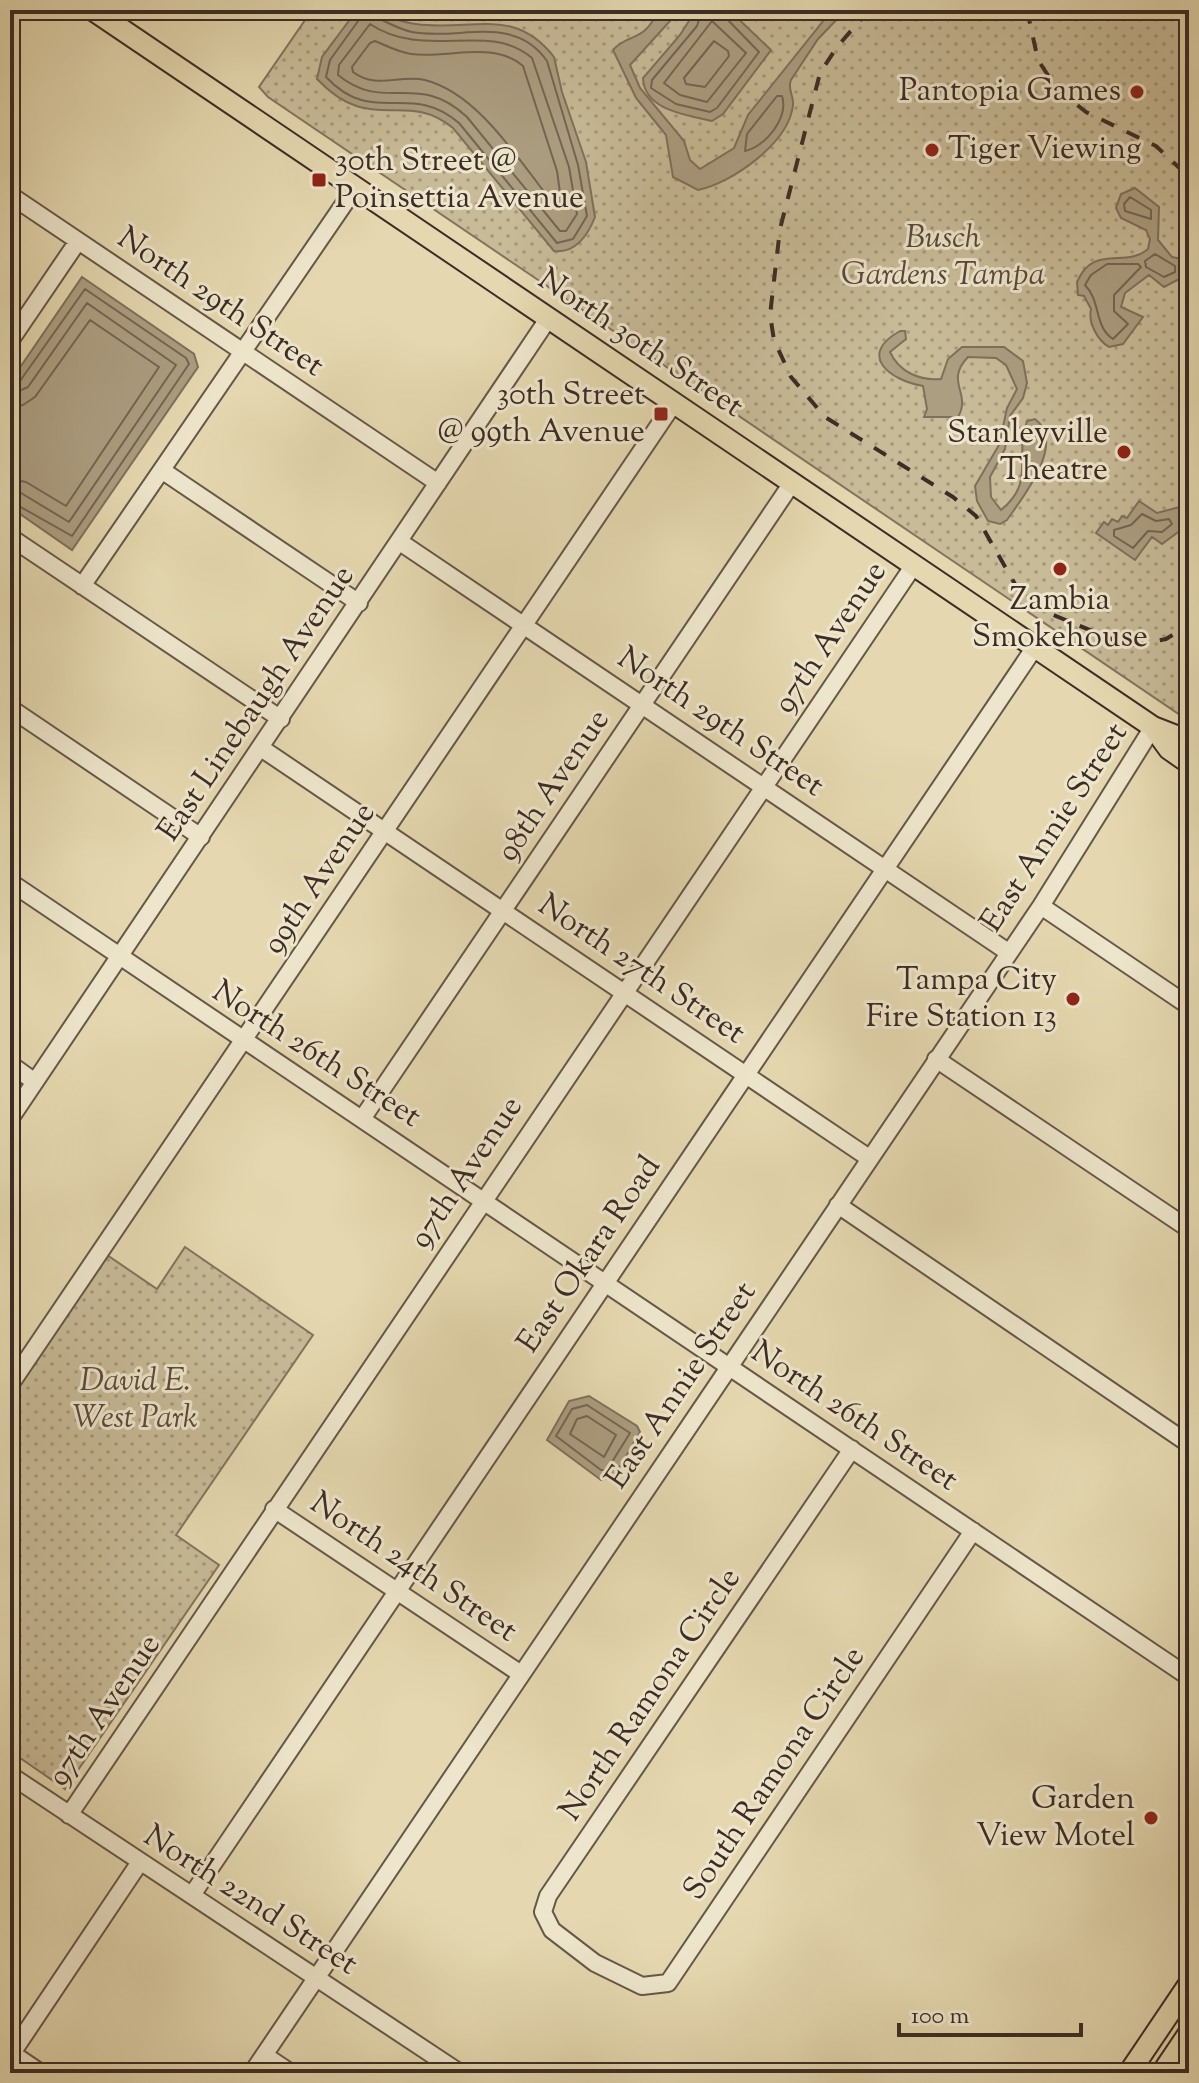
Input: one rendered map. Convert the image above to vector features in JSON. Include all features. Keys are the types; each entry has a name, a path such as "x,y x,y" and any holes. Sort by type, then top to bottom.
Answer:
{"main road":[{"name":"North 30th Street","path":"93,10 1153,727 1189,741"},
{"name":"North 30th Street","path":"1153,727 1169,749 1189,763"},
{"path":"1129,2073 1186,1987"},
{"path":"1145,2073 1188,2009 1186,1987"},
{"path":"1162,2073 1189,2033"}],"street":[{"path":"82,586 355,188"},
{"name":"North 29th Street","path":"10,195 438,483"},
{"path":"10,341 78,241"},
{"name":"East Linebaugh Avenue","path":"10,1119 548,319"},
{"name":"99th Avenue","path":"10,1385 674,403"},
{"path":"163,471 359,603"},
{"name":"98th Avenue","path":"362,1119 792,483"},
{"path":"10,537 281,719"},
{"name":"North 29th Street","path":"400,542 1008,952"},
{"name":"97th Avenue","path":"69,1815 914,565"},
{"name":"East Okara Road","path":"192,1895 888,869 1035,647"},
{"path":"10,708 201,837"},
{"name":"East Annie Street","path":"252,2073 1041,906 1153,727"},
{"name":"North 27th Street","path":"261,748 869,1158"},
{"name":"North 26th Street","path":"10,882 244,1043 483,1199 1189,1677"},
{"path":"1041,906 1189,1006"},
{"path":"936,1059 1189,1229"},
{"path":"10,1064 35,1082"},
{"path":"838,1205 1189,1444"},
{"name":"North Ramona Circle","path":"595,1963 552,1930 543,1912 548,1896 852,1449"},
{"name":"North 24th Street","path":"274,1509 521,1674"},
{"name":"South Ramona Circle","path":"595,1963 642,1986 668,1983 973,1531"},
{"name":"North 22nd Street","path":"10,1775 460,2073"},
{"path":"41,2073 11,2054 140,1862"},
{"path":"264,2055 291,2073"}],"green space":[{"name":"Busch Gardens Tampa","path":"312,10 1189,10 1189,721 268,97 259,87"},
{"name":"David E. West Park","path":"185,1247 313,1335 176,1535 219,1565 65,1789 10,1751 10,1390 104,1253 157,1289"}],"water":[{"path":"357,10 416,24 507,26 539,41 554,57 562,92 586,162 595,217 580,242 568,249 554,251 453,128 419,112 355,106 317,79 322,57"},
{"path":"658,10 680,10 630,65 640,88 684,141 690,160 700,169 734,148 748,115 832,10 846,10 818,39 791,80 793,105 789,119 770,147 727,179 698,190 673,177 666,135 636,98 613,50 642,33"},
{"path":"696,10 729,10 771,50 723,114 712,121 658,104 645,89 643,78 680,35"},
{"path":"1135,188 1159,207 1158,240 1172,257 1187,260 1189,274 1164,287 1149,275 1125,293 1121,307 1143,317 1123,344 1109,347 1094,330 1091,309 1084,296 1078,295 1077,282 1092,263 1139,255 1148,249 1150,239 1146,230 1121,218 1116,208 1121,194"},
{"path":"82,277 194,354 198,367 72,550 10,507 10,382"},
{"path":"905,331 906,339 890,352 905,370 925,378 941,379 948,359 962,347 1004,347 1023,361 1027,383 1023,398 1010,416 1005,449 990,477 991,497 1001,510 1012,500 1021,479 1022,446 1027,421 1035,419 1044,429 1046,442 1044,456 1031,485 1007,520 1000,524 988,521 977,501 975,486 999,445 1007,408 1017,389 1006,365 996,358 968,357 958,374 962,401 958,417 924,417 927,409 923,386 889,372 879,357 887,340"},
{"path":"1139,501 1157,513 1187,505 1189,524 1162,544 1152,537 1135,560 1096,533 1104,522 1108,525 1112,519 1118,522 1122,516 1127,518"},
{"path":"589,1396 637,1426 640,1432 614,1477 601,1480 547,1440 569,1401"}],"railway":[{"path":"869,10 837,47 820,73 780,229 770,315 774,340 791,377 825,417 953,497 976,516 1019,591 1046,612 1119,642 1136,645 1166,639 1189,625"},
{"path":"1027,10 1038,60 1057,89 1086,112 1156,146 1189,177"}],"place":[{"name":"Pantopia Games","path":"1137,92"},
{"name":"Tiger Viewing","path":"932,150"},
{"name":"30th Street @ Poinsettia Avenue","path":"319,180"},
{"name":"30th Street @ 99th Avenue","path":"661,414"},
{"name":"Stanleyville Theatre","path":"1124,452"},
{"name":"Zambia Smokehouse","path":"1060,569"},
{"name":"Tampa City Fire Station 13","path":"1073,999"},
{"name":"Garden View Motel","path":"1151,1818"}]}
